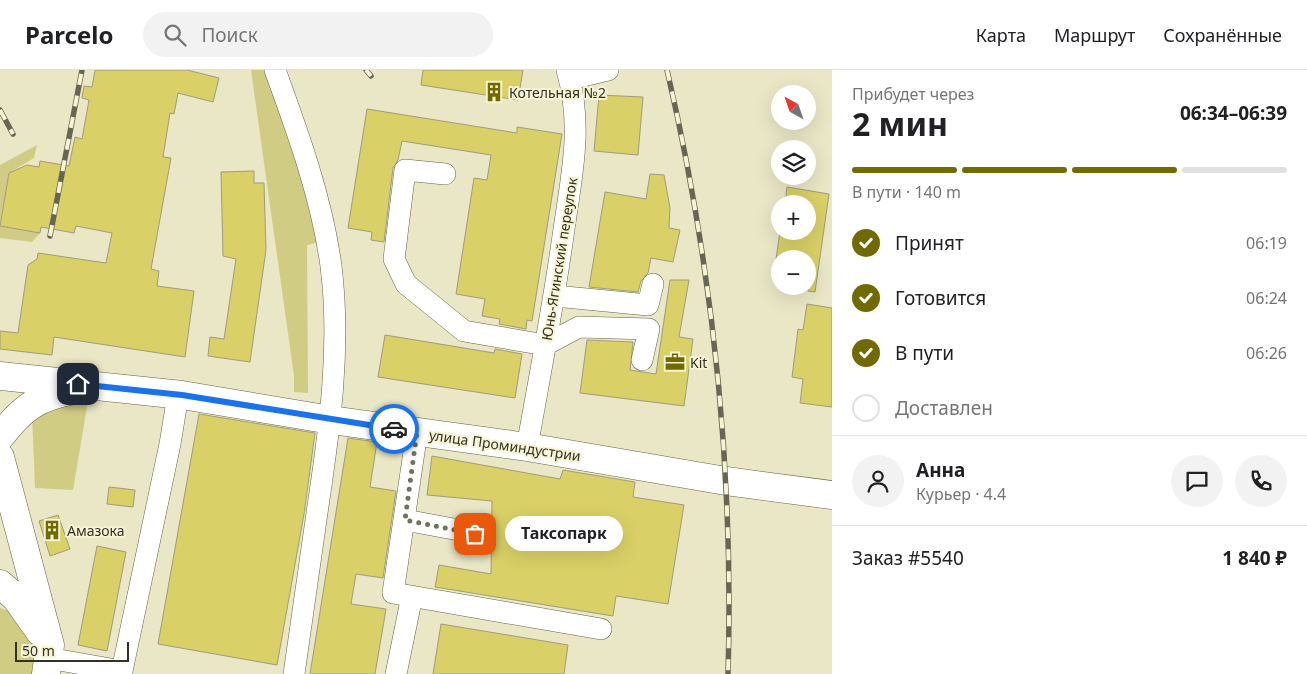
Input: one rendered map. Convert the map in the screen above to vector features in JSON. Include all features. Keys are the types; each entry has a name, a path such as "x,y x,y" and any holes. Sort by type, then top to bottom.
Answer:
{"main road":[{"name":"улица Проминдустрии","path":"0,376 178,395 331,420 527,447 726,481 832,495"},
{"path":"0,437 16,415 37,400 98,386"},
{"path":"0,457 48,659"},
{"path":"5,592 48,659"}],"street":[{"path":"275,70 296,128 318,205 331,265 335,330 331,420 294,674"},
{"path":"569,75 608,70"},
{"name":"Юнь-Ягинский переулок","path":"527,447 555,296 574,156 576,110 569,75"},
{"path":"445,174 405,170 394,259 406,284 464,332 545,345 579,326 648,330 642,360"},
{"path":"555,296 648,305 653,284"},
{"path":"48,659 122,672 170,444 178,395"},
{"path":"417,432 393,593 601,629"},
{"path":"405,520 475,534"},
{"path":"396,674 412,596"}],"shaded area":[{"path":"251,70 265,70 296,156 317,243 307,245 308,393 294,392 294,376"},
{"path":"37,145 34,158 9,173 0,223 0,165"},
{"path":"0,226 40,233 32,242 0,238"},
{"path":"53,397 88,401 73,490 35,488 32,414"},
{"path":"0,608 19,614 38,647 34,674 0,674"}],"building":[{"path":"95,70 187,70 219,78 213,102 178,93 174,114 170,113 163,157 171,158 151,269 159,271 157,286 194,291 185,357 54,337 52,355 0,349 0,331 18,333 28,265 37,259 38,253 106,263 112,233 76,226 74,233 41,227 40,233 0,226 9,173 27,165 39,167 40,161 69,166 75,137 82,139 89,100 82,98 84,86 92,87"},
{"name":"Котельная №2","path":"423,70 523,70 518,100 421,85"},
{"path":"599,95 643,97 638,155 594,151"},
{"path":"367,109 517,133 517,127 562,134 532,321 527,320 526,329 499,324 500,319 482,316 485,299 456,294 474,178 487,180 491,155 402,141 398,160 393,168 384,242 371,240 372,232 348,228"},
{"path":"254,171 254,183 264,183 266,250 250,362 208,356 210,337 224,339 236,259 223,256 221,172"},
{"path":"650,174 664,175 670,208 669,228 680,230 673,262 651,258 648,273 641,281 638,292 589,287 605,192 646,199"},
{"path":"787,187 829,194 816,285 816,250 777,250 779,240 816,240 816,195 786,195"},
{"path":"670,280 689,280 679,337 693,339 684,406 580,393 587,340 633,342 630,370 656,374"},
{"path":"807,304 832,308 832,407 800,403 803,379 792,377 798,329 803,330"},
{"path":"385,335 494,353 495,349 522,354 515,398 378,377"},
{"path":"199,414 315,433 304,514 277,665 158,644"},
{"path":"348,438 377,442 370,487 396,491 383,578 356,574 351,604 386,609 375,674 310,674"},
{"path":"432,456 560,479 563,470 635,482 633,497 684,505 668,604 616,596 613,616 435,587 439,565 491,574 492,501 427,495"},
{"path":"109,487 135,490 133,507 107,504"},
{"name":"Амазока","path":"58,515 70,549 50,556 39,521"},
{"path":"97,546 126,552 107,651 78,645"},
{"path":"441,624 568,645 564,674 433,674"}],"railway":[{"path":"50,236 82,70"},
{"path":"366,70 371,76"},
{"path":"667,70 697,219 717,370 727,522 728,674"},
{"path":"0,110 13,134"}],"way so far":[{"path":"394,429 417,432 405,520 475,534"}],"place":[{"name":"Котельная №2","path":"494,92"},
{"name":"Kit","path":"675,362"},
{"name":"Амазока","path":"52,530"},
{"name":"Таксопарк","path":"475,534"}],"route":[{"path":"78,384 182,395 394,429"}]}
